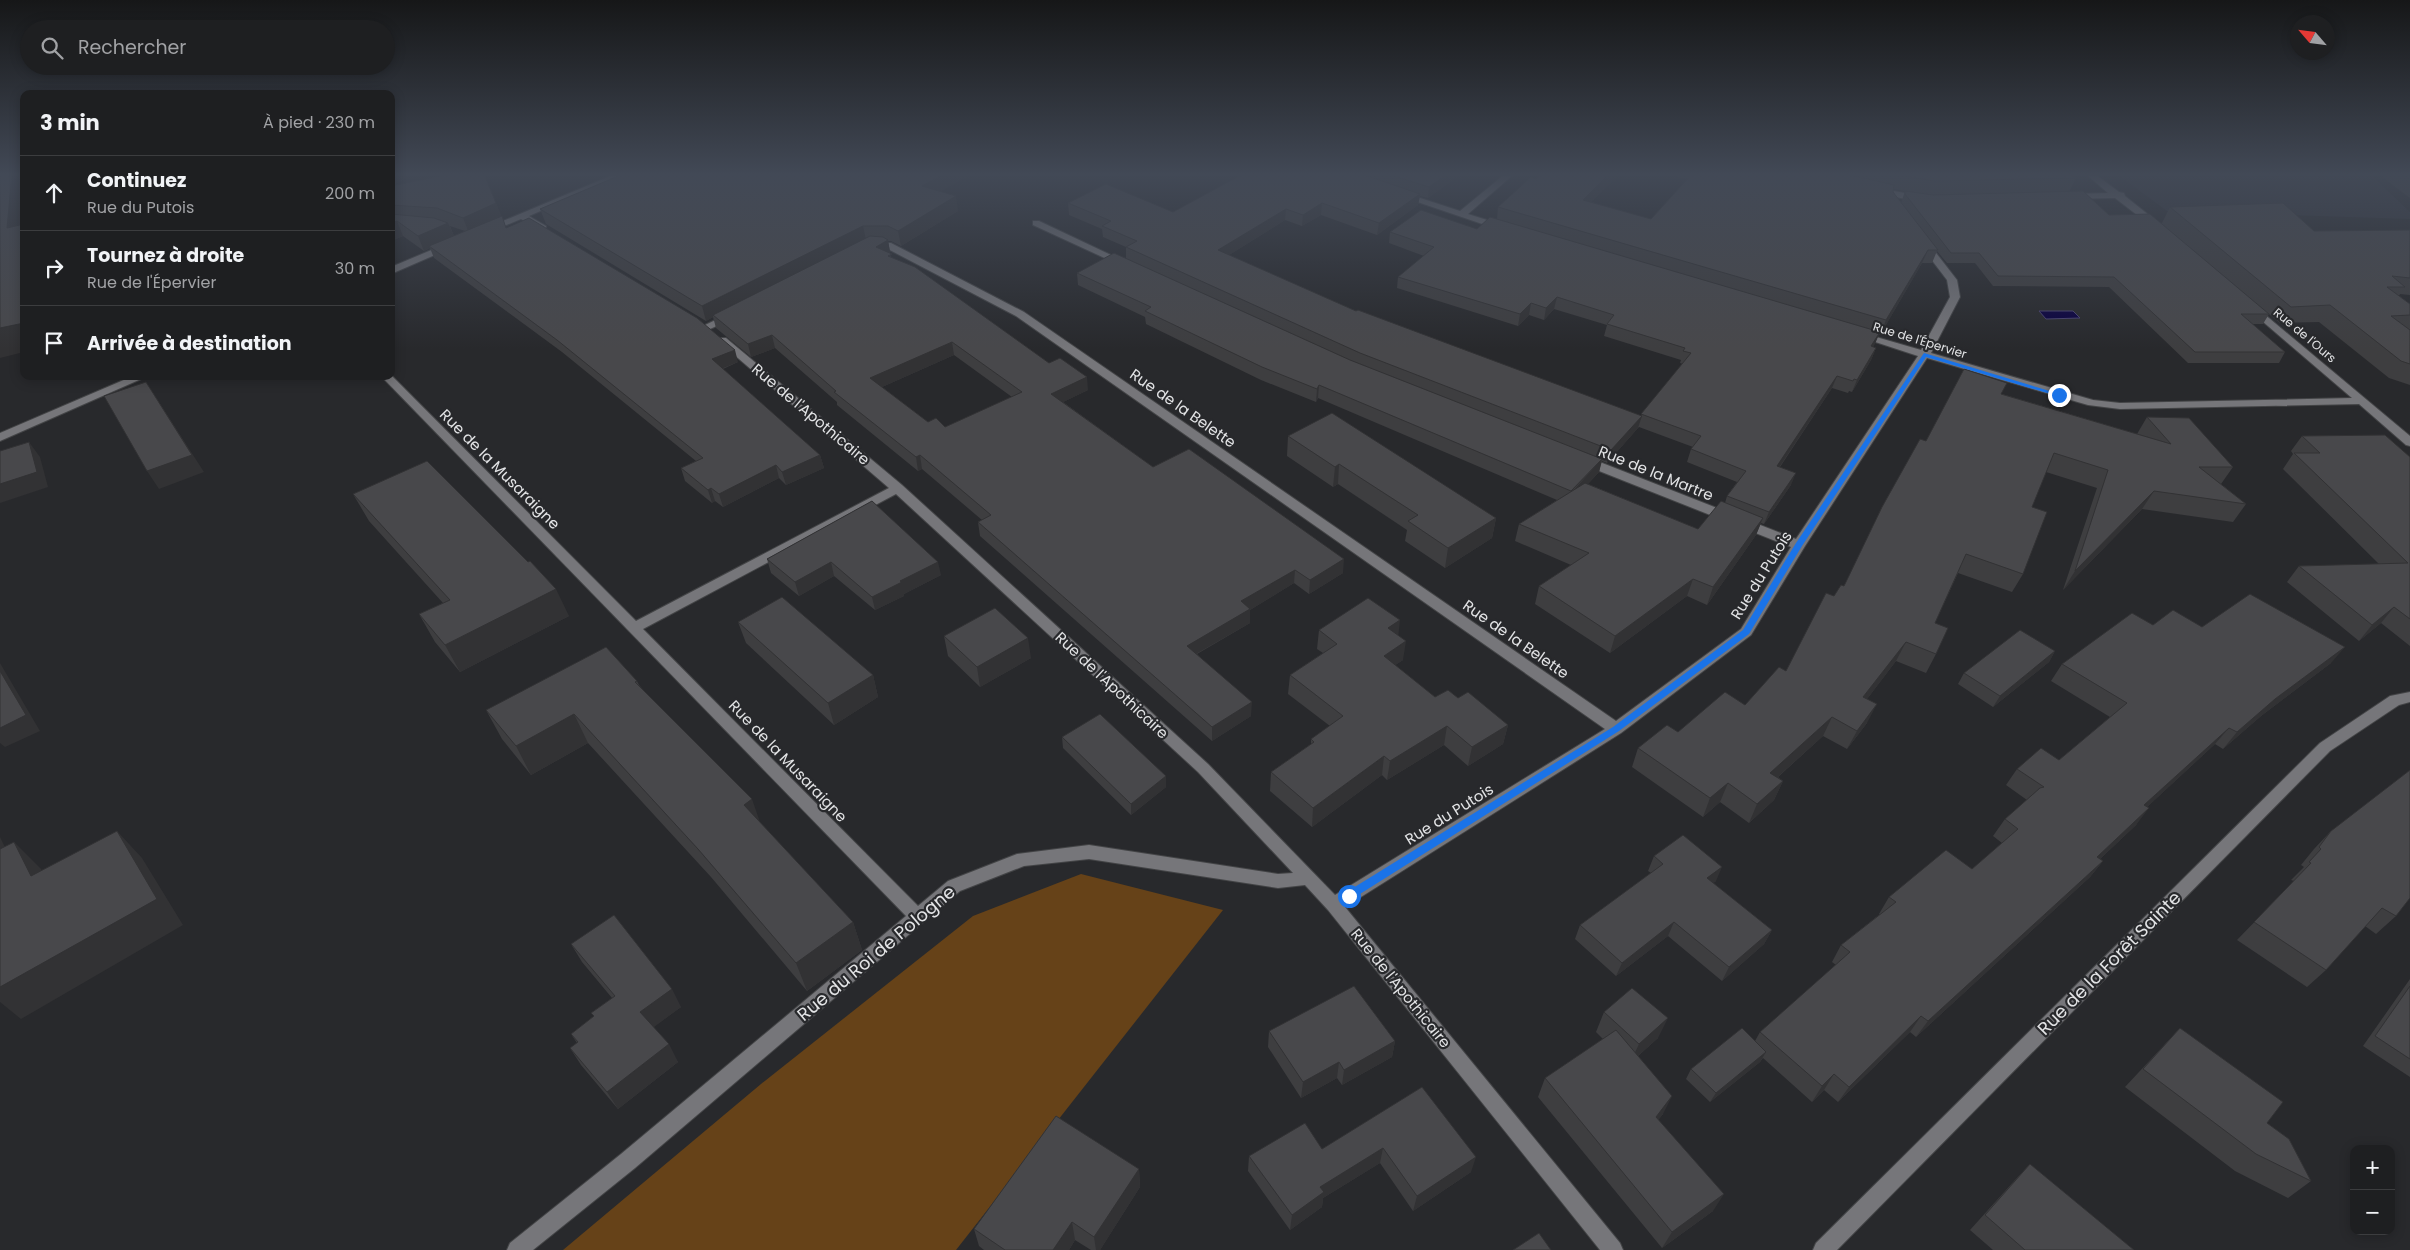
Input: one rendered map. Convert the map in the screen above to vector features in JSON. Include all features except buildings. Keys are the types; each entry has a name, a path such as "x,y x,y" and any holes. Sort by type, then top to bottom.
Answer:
{"street":[{"path":"476,234 480,232"},
{"path":"549,232 558,238"},
{"path":"1056,232 1136,269"},
{"name":"Rue du Putois","path":"1334,905 1616,729 1746,632 1799,545 1924,354 1955,297 1952,280 1917,234"},
{"path":"395,269 459,242"},
{"name":"Rue de la Belette","path":"862,248 870,244 888,245 1020,314 1616,729"},
{"name":"Rue de l'Ours","path":"2239,296 2410,442"},
{"path":"706,327 744,309"},
{"name":"Rue de l'Apothicaire","path":"690,317 706,327 898,488 1203,768 1334,905 1613,1250"},
{"name":"Rue de l'Épervier","path":"1848,332 2059,395 2092,403 2120,406 2363,401"},
{"path":"0,437 134,380"},
{"name":"Rue de la Musaraigne","path":"390,380 918,917"},
{"name":"Rue de la Martre","path":"1576,457 1799,545"},
{"path":"634,628 898,488"},
{"name":"Rue de la Forêt Sainte","path":"1823,1250 2325,747 2394,700 2410,697"},
{"name":"Rue du Roi de Pologne","path":"517,1250 628,1161 954,886 1023,859 1089,852 1278,882 1309,878"}],"shaded area":[{"path":"2039,311 2073,311 2080,318 2046,319"},
{"path":"1081,874 1223,910 956,1250 563,1250 761,1084 973,916"}],"route":[{"path":"1349,896 1616,729 1746,632 1799,545 1924,354 2059,395"}]}
